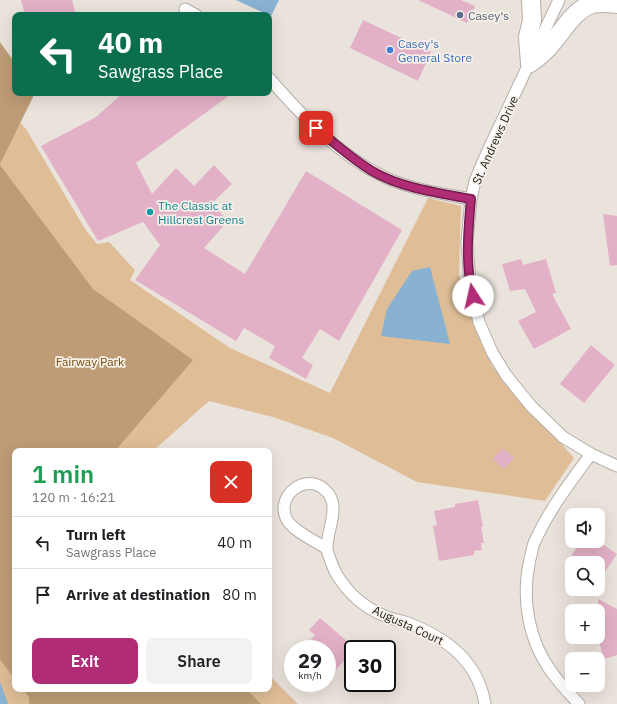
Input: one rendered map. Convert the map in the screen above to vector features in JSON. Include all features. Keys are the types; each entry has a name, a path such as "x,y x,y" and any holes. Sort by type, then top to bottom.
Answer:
{"main road":[{"path":"530,63 528,37 532,20 531,0"},
{"path":"530,63 542,54 568,23 583,9 591,4 617,4"}],"street":[{"name":"St. Andrews Drive","path":"559,0 475,181 471,199 467,242 470,283 479,322 492,352 506,375 531,406 563,437 591,454 617,466"},
{"path":"184,9 190,12"},
{"path":"272,81 316,128 350,156 372,171 392,180 424,190 471,199"},
{"path":"579,704 552,674 538,649 529,621 526,596 528,571 534,542 566,489 591,454"},
{"path":"305,483 317,485 325,490 332,499 334,507 326,548 298,531 285,518 284,507 286,498 294,488 305,483"},
{"name":"Augusta Court","path":"326,548 336,574 349,592 360,601 385,617 422,629 453,647 475,674 482,691 485,704"}],"green space":[{"path":"0,42 12,59 12,96 34,96 0,164"},
{"name":"Fairway Park","path":"0,100 26,129 85,229 97,244 109,242 135,270 130,280 230,348 330,393 428,198 461,206 459,275 491,365 574,458 545,501 417,482 333,438 273,417 209,401 156,448 12,448 12,692 272,692 272,678 284,690 284,692 286,692 298,704 0,704"},
{"path":"0,165 93,289 193,360 118,448 12,448 12,675 0,660"},
{"path":"25,692 249,692 261,704 29,704 29,697"}],"water":[{"path":"236,0 279,0 272,14 272,12 262,12"},
{"path":"430,267 450,344 381,336 387,309 412,271"},
{"path":"0,682 8,704 0,704"}],"building":[{"path":"21,0 72,0 75,12 24,12"},
{"name":"Casey's","path":"418,0 461,0 475,6 467,23"},
{"name":"Casey's General Store","path":"363,20 431,52 418,81 350,48"},
{"name":"The Classic at Hillcrest Greens","path":"120,96 229,96 136,163 152,194 176,168 194,186 214,165 232,184 212,203 228,221 204,248 245,274 306,171 402,230 339,341 320,329 302,358 313,365 306,379 269,358 275,346 244,328 236,341 135,280 160,245 143,222 98,241 41,146 96,117"},
{"path":"603,214 617,216 617,265 610,266"},
{"path":"521,259 523,265 546,259 556,293 552,294 571,329 534,349 518,321 536,312 525,289 510,291 502,264"},
{"path":"591,345 615,365 584,403 560,384"},
{"path":"503,448 514,458 504,469 493,459"},
{"path":"478,500 483,527 481,527 484,543 481,543 482,550 474,551 474,555 439,561 433,526 437,525 434,511 455,507 455,504"},
{"path":"605,546 617,554 605,572 605,556 571,556 577,548 605,548"},
{"path":"598,599 617,609 617,655 605,659 605,652 602,652 600,644 605,644 605,604 598,604"},
{"path":"320,618 346,640 344,640 344,661 336,670 336,640 311,640 315,635 309,630"}],"place":[{"name":"Casey's","path":"460,15"},
{"name":"Casey's General Store","path":"390,50"},
{"name":"The Classic at Hillcrest Greens","path":"150,212"}],"route":[{"path":"316,128 350,156 372,171 392,180 424,190 471,199 467,242 470,283 473,296"}]}
